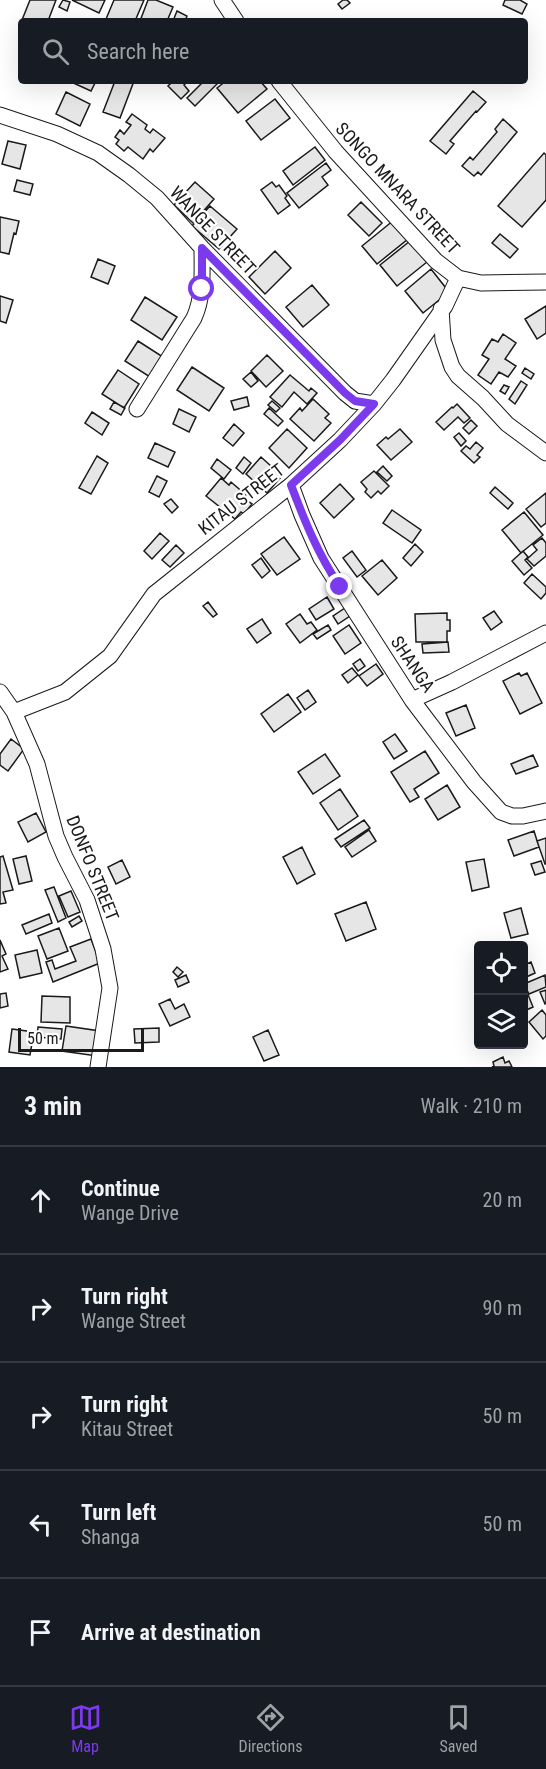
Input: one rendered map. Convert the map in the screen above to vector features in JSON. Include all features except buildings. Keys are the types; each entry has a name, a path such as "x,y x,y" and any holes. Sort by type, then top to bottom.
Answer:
{"street":[{"path":"222,0 234,18"},
{"name":"SONGO MNARA STREET","path":"281,84 336,152 436,261 458,278 481,283 546,282"},
{"name":"WANGE STREET","path":"0,115 57,134 98,153 129,175 157,198 202,248 345,393 355,401 374,404"},
{"path":"137,409 200,306 202,248"},
{"name":"KITAU STREET","path":"14,712 65,692 110,656 154,594 291,485 333,447 374,404 393,380 445,306 458,278"},
{"path":"441,309 443,340 452,367 458,376 507,424 546,453"},
{"name":"SHANGA","path":"291,485 321,558 412,700 474,782 501,812 512,816 523,816 546,811"},
{"path":"412,700 546,633"},
{"name":"DONFO STREET","path":"0,692 14,712 37,764 56,836 64,857 87,900 103,949 110,988 98,1067"}],"route":[{"path":"202,289 202,248 345,393 355,401 374,404 320,460 291,485 321,558 340,587"}]}
